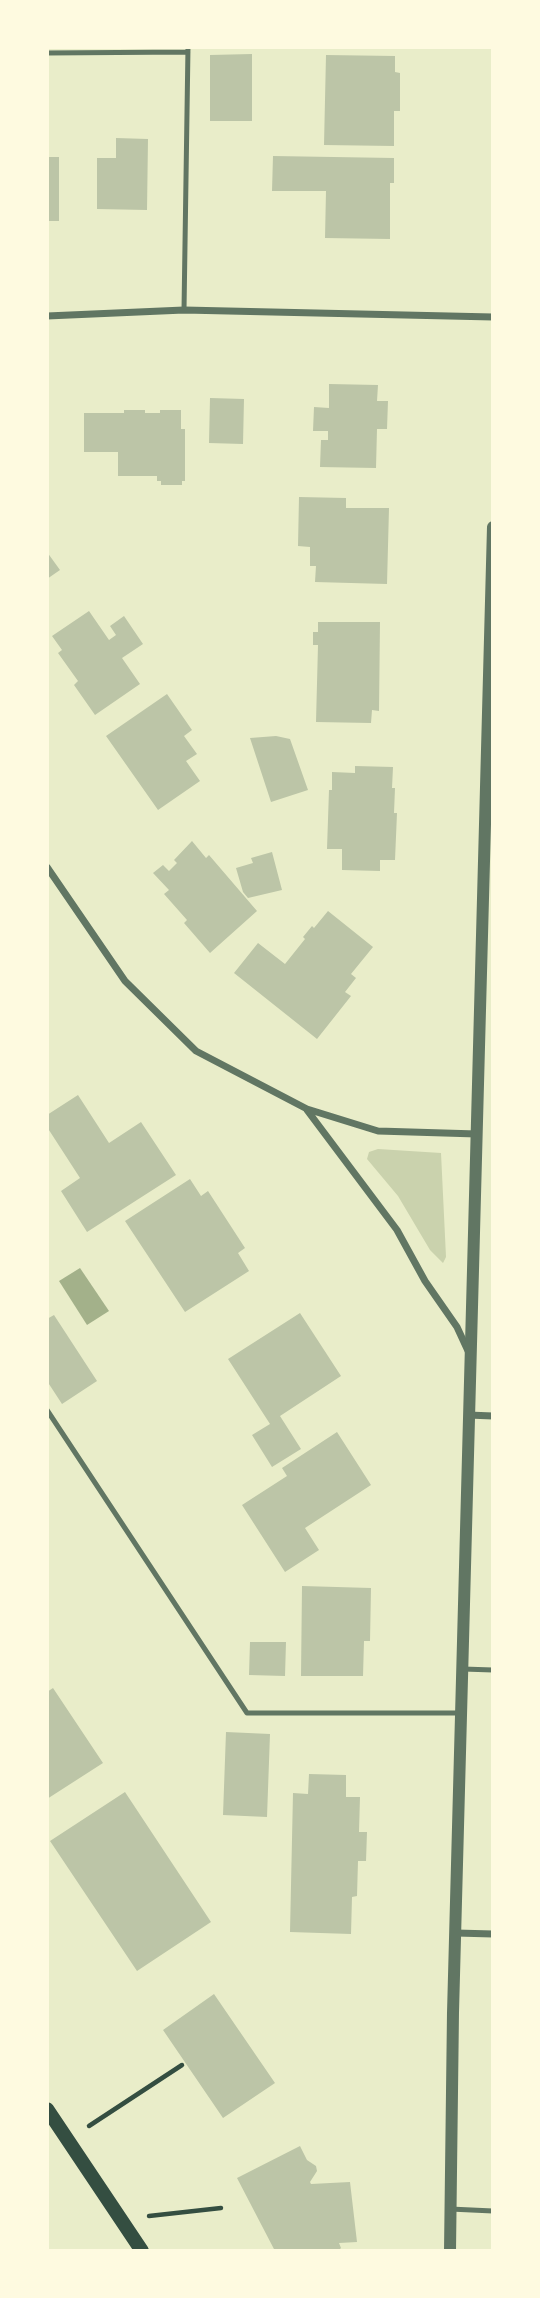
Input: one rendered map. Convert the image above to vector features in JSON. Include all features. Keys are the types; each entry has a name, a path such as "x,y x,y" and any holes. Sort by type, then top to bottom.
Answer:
{"main road":[{"path":"47,2109 142,2251"}],"street":[{"path":"47,316 184,310 493,317"},
{"path":"450,2251 450,2133 493,527"},
{"path":"47,867 125,981 196,1051 307,1109 378,1131 477,1134"},
{"path":"307,1109 397,1230 425,1281 457,1328 471,1356"},
{"path":"468,1415 493,1416"},
{"path":"456,1933 493,1934"}],"lane":[{"path":"47,53 188,50 184,310"},
{"path":"47,1410 247,1713 462,1713"},
{"path":"463,1669 493,1670"},
{"path":"450,2209 493,2211"}],"path":[{"path":"68,2140 182,2065"},
{"path":"121,2219 221,2208"}],"shaded area":[{"path":"378,1149 441,1153 446,1257 443,1263 430,1250 398,1196 367,1159 369,1152"},
{"path":"80,1268 109,1311 87,1325 59,1281"}],"building":[{"path":"252,54 252,121 210,121 210,55"},
{"path":"326,55 395,56 395,72 400,73 400,111 394,111 394,146 324,145"},
{"path":"116,138 148,139 147,210 97,209 97,158 116,158"},
{"path":"273,156 394,158 394,183 390,183 390,239 325,238 326,191 272,191"},
{"path":"47,157 59,157 59,221 47,221"},
{"path":"329,384 378,385 377,401 388,401 387,429 377,429 376,468 320,467 321,440 328,440 328,431 313,431 314,407 329,408"},
{"path":"210,398 244,399 243,444 209,443"},
{"path":"124,410 160,413 160,410 181,410 181,429 185,429 185,481 182,481 182,485 161,485 157,476 118,476 118,452 84,452 84,413 124,413"},
{"path":"299,497 346,498 346,508 389,508 387,584 315,582 316,566 310,566 310,547 298,546"},
{"path":"47,552 60,570 47,579"},
{"path":"89,611 109,640 116,635 110,626 124,616 143,644 122,658 140,684 95,715 74,685 78,681 58,653 62,650 52,636"},
{"path":"318,622 380,622 379,711 372,710 371,723 316,722 318,645 313,645 313,632 318,632"},
{"path":"167,694 192,730 184,736 197,754 186,761 200,781 158,810 106,736"},
{"path":"276,736 290,739 308,790 271,802 250,738"},
{"path":"355,766 393,767 394,813 397,813 395,860 380,860 380,871 342,870 342,849 327,849 332,772 355,773"},
{"path":"192,841 206,858 209,855 257,911 210,953 184,923 187,920 164,894 169,890 153,873 163,865 169,871 177,863 174,860"},
{"path":"272,852 282,890 248,898 243,892 236,868 253,863 251,858"},
{"path":"328,911 373,947 351,974 356,978 345,992 351,996 317,1039 234,973 258,943 285,964 305,939 303,937"},
{"path":"78,1095 109,1143 141,1122 176,1175 87,1232 61,1191 80,1178 47,1127 47,1115"},
{"path":"190,1179 201,1196 208,1191 245,1248 238,1253 249,1271 185,1312 125,1221"},
{"path":"300,1313 341,1376 280,1416 301,1449 272,1467 252,1435 270,1424 228,1359"},
{"path":"54,1315 97,1381 62,1404 47,1381 47,1319"},
{"path":"337,1432 371,1485 305,1528 319,1550 285,1572 242,1505 287,1476 282,1468"},
{"path":"302,1586 371,1588 370,1641 364,1641 363,1676 301,1676"},
{"path":"250,1642 286,1642 285,1676 249,1675"},
{"path":"53,1688 103,1763 47,1799 47,1692"},
{"path":"226,1732 270,1734 267,1817 223,1815"},
{"path":"309,1774 346,1775 346,1797 360,1797 359,1832 367,1832 366,1861 358,1861 357,1896 352,1897 351,1934 290,1932 293,1793 308,1794"},
{"path":"125,1792 211,1922 137,1971 50,1841"},
{"path":"214,1994 275,2083 223,2118 163,2030"},
{"path":"300,2146 307,2160 316,2166 317,2171 311,2184 350,2182 357,2242 339,2243 341,2248 338,2251 275,2251 237,2178"}]}
